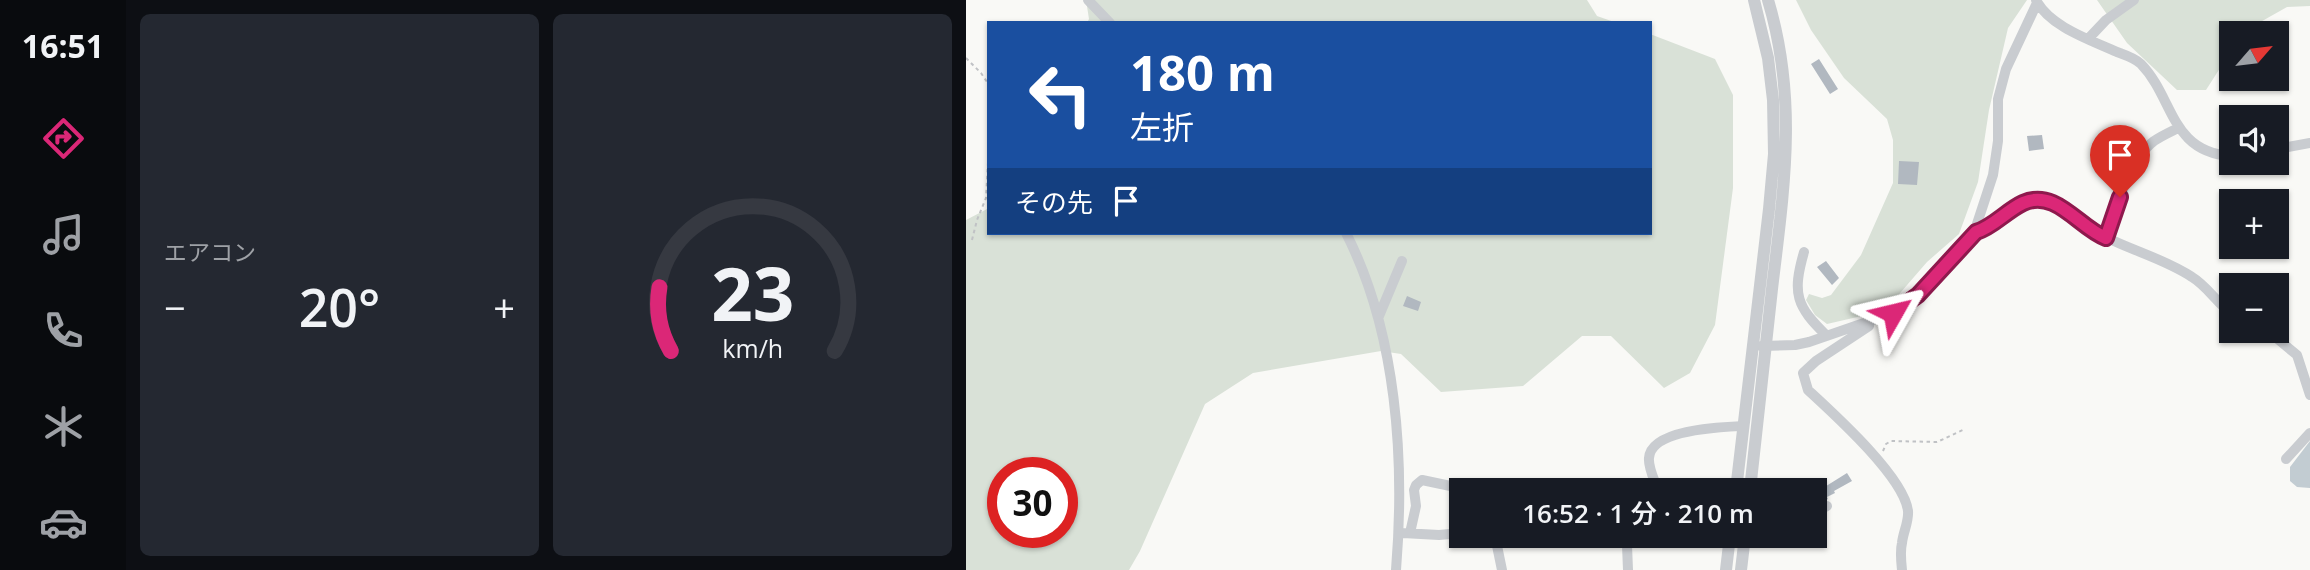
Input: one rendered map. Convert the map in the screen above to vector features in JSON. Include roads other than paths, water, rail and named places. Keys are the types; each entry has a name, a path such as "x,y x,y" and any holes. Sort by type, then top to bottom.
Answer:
{"street":[{"path":"1088,0 1108,21"},
{"path":"1751,478 1774,154 1773,100 1768,58 1754,0"},
{"path":"1737,478 1743,426 1760,346 1787,142 1787,97 1768,0"},
{"path":"2088,39 2106,20 2134,0"},
{"path":"2036,1 2043,11 2088,39 2139,62 2150,76 2178,128 2200,146 2219,155"},
{"path":"1976,232 1977,219 1993,175 1998,141 1998,99 2006,69 2036,1"},
{"path":"2106,238 2126,183 2143,152 2154,141 2178,128"},
{"path":"2289,147 2310,143"},
{"path":"1760,346 1795,345 1893,313 1918,295 1976,232 1984,230 2012,208 2033,199 2041,199 2062,208 2091,231 2187,274 2219,302"},
{"path":"1347,235 1363,265 1379,316 1390,374 1404,533"},
{"path":"1804,253 1797,293 1805,313 1827,336"},
{"path":"1379,316 1402,261"},
{"path":"1870,320 1869,325 1803,373 1808,390 1883,466 1899,486 1908,510 1901,543 1902,570"},
{"path":"2282,343 2297,355 2310,395"},
{"path":"1654,478 1648,457 1650,452 1678,433 1699,428 1743,426"},
{"path":"2286,459 2310,433"},
{"path":"1396,570 1404,533 1416,506 1414,490 1418,482 1422,480 1449,486"},
{"path":"1404,533 1449,533"},
{"path":"1497,548 1502,570"},
{"path":"1627,548 1628,570"},
{"path":"1726,570 1729,548"},
{"path":"1741,570 1744,548"}]}
